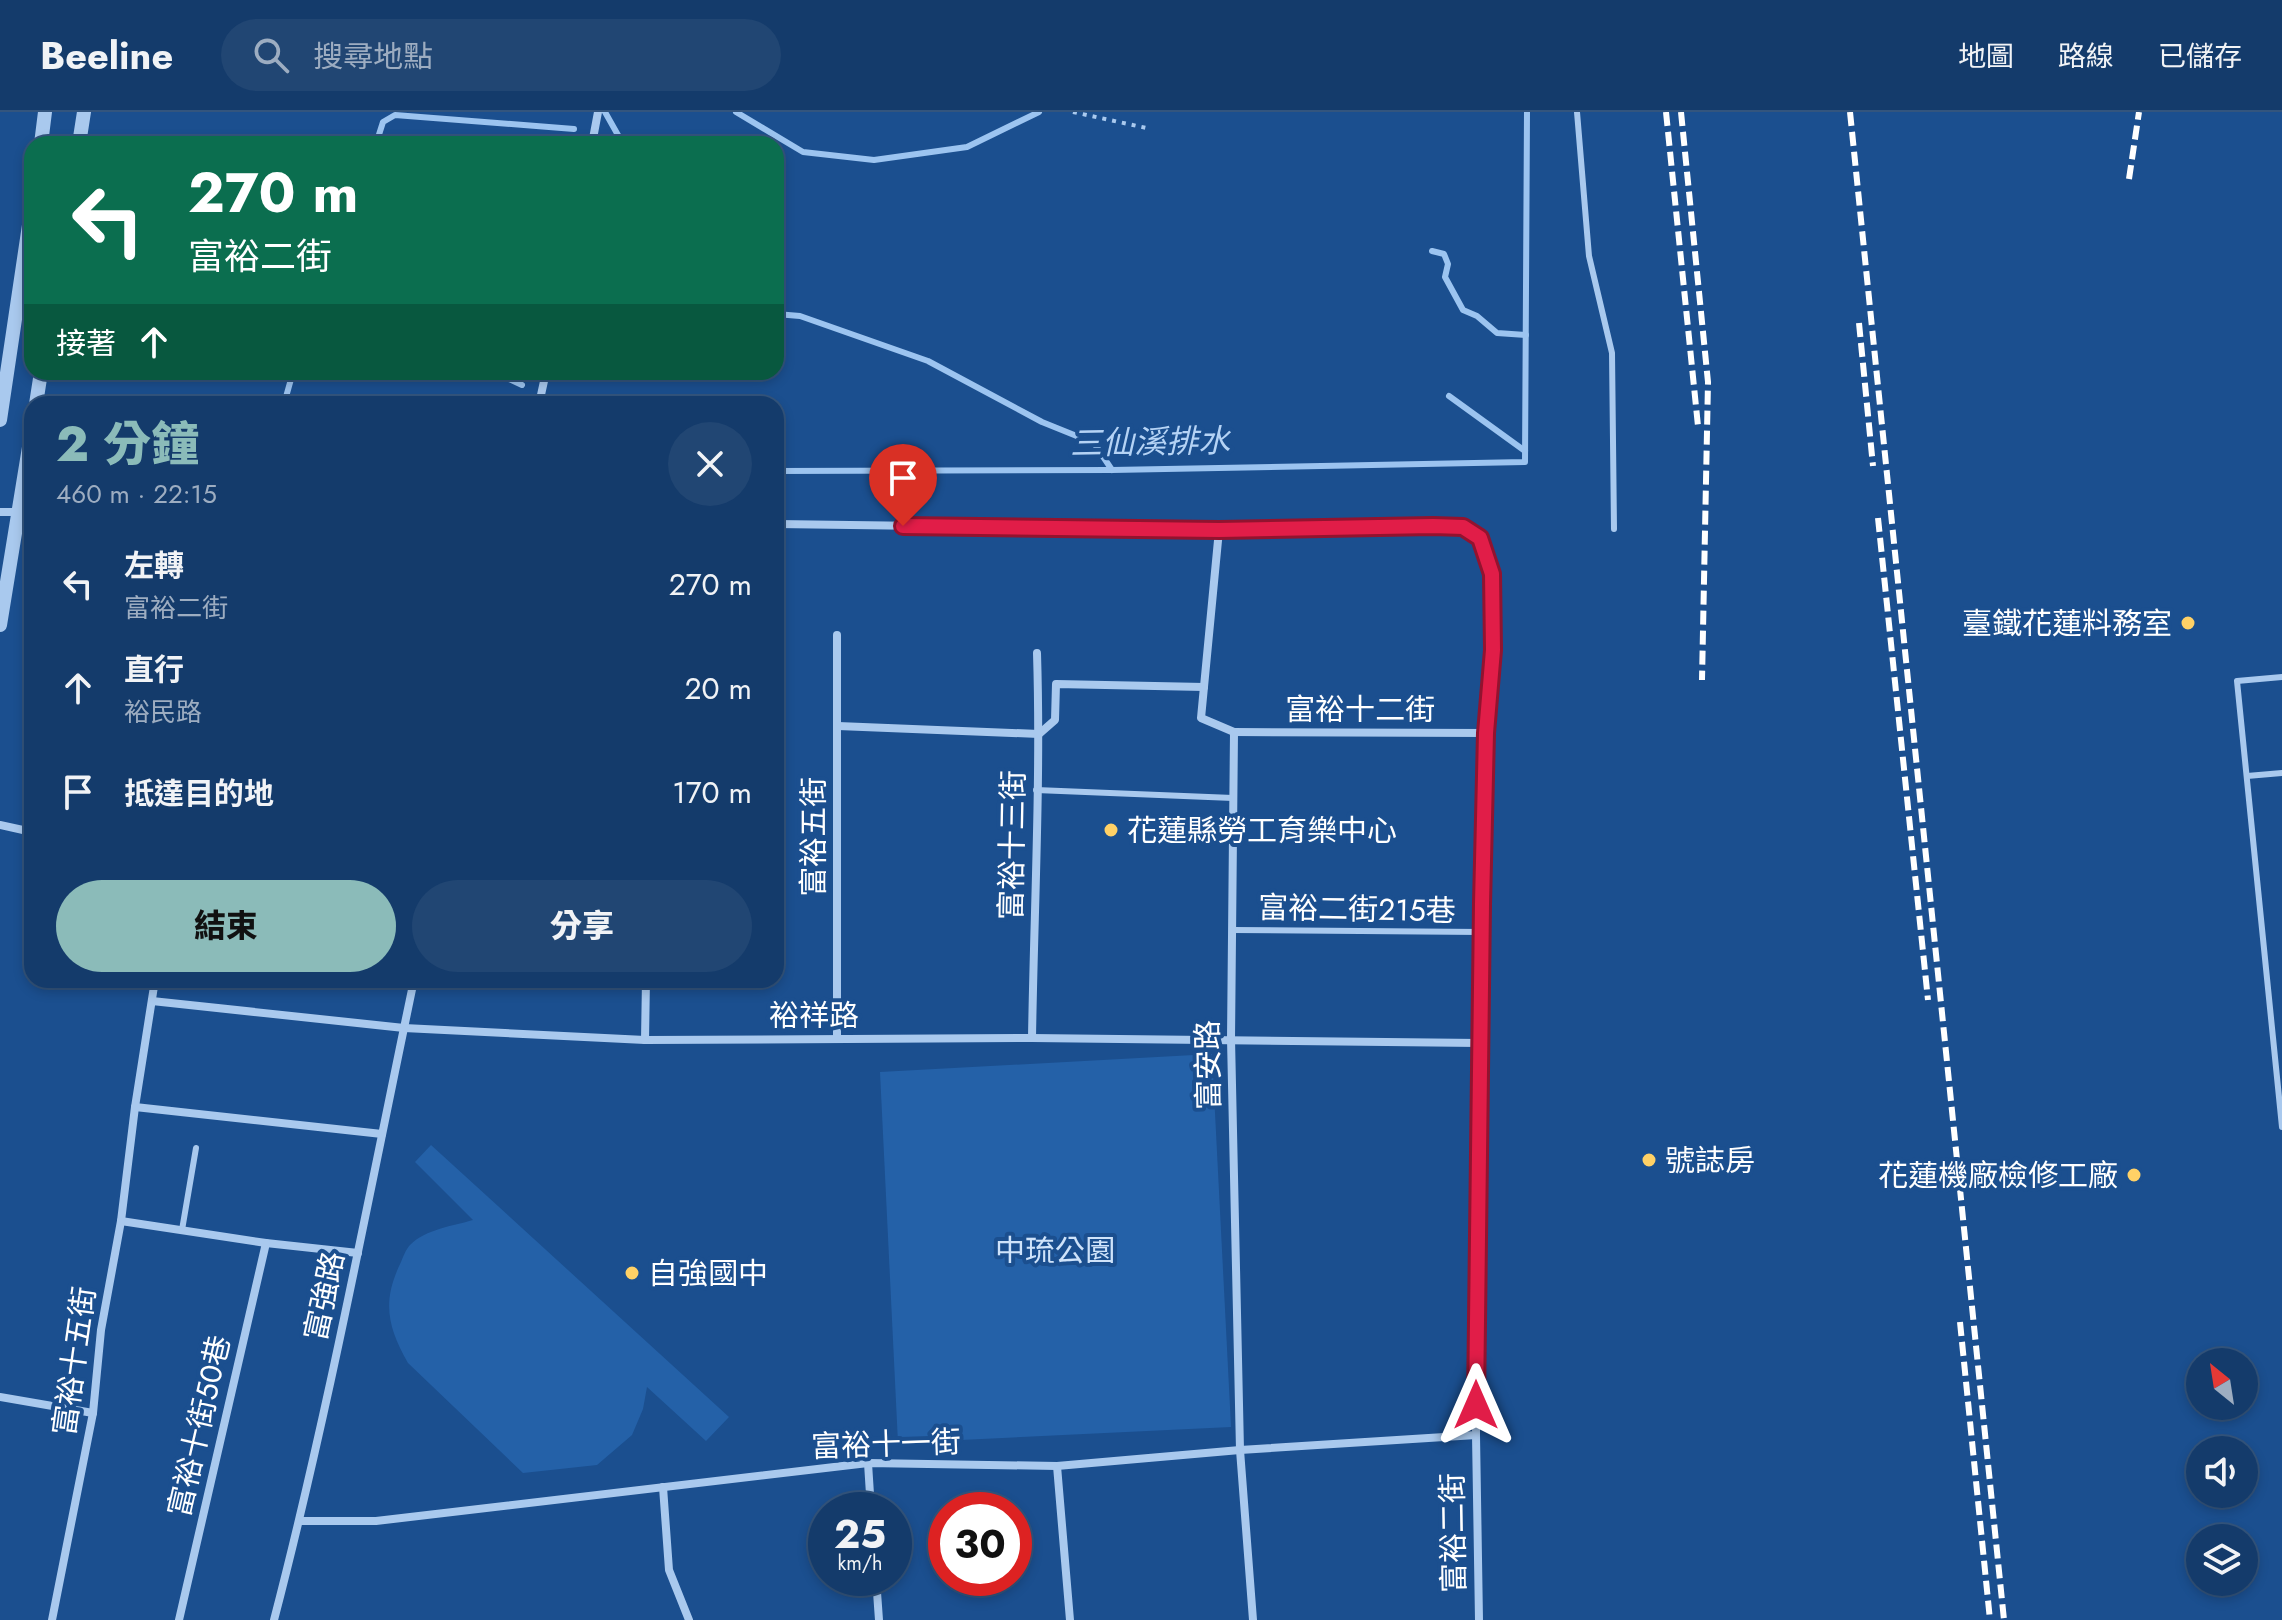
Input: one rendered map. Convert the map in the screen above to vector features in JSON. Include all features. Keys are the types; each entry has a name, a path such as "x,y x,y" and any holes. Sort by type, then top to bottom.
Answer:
{"street":[{"path":"42,136 45,112"},
{"path":"80,136 84,112"},
{"path":"594,136 598,112"},
{"path":"0,420 24,261"},
{"path":"0,512 24,512"},
{"path":"0,625 24,517"},
{"name":"富裕二街","path":"784,524 1219,530 1433,526 1463,527 1480,538 1492,574 1493,650 1486,733 1479,1043 1476,1435 1479,1620"},
{"path":"1219,530 1201,718 1234,732"},
{"name":"富裕五街","path":"837,635 837,1039"},
{"name":"富裕十三街","path":"1032,1038 1039,734 1037,653"},
{"path":"838,726 1039,734 1055,720 1056,684 1204,687"},
{"name":"富裕十二街","path":"1234,732 1486,733"},
{"name":"富安路","path":"1234,732 1231,1039 1240,1450 1253,1620"},
{"path":"0,825 24,830"},
{"path":"154,988 135,1107 382,1134"},
{"name":"富強路","path":"274,1620 300,1521 412,988"},
{"path":"645,1040 646,988"},
{"name":"裕祥路","path":"152,1001 404,1028 645,1040 1032,1038 1479,1043"},
{"name":"富裕十五街","path":"52,1620 93,1413 101,1330 121,1221 135,1107"},
{"path":"121,1221 266,1243 358,1253"},
{"name":"富裕十街50巷","path":"179,1620 266,1243"},
{"path":"0,1397 93,1413"},
{"name":"富裕十一街","path":"300,1521 376,1521 868,1463 1057,1466 1240,1450 1476,1435"},
{"path":"868,1463 870,1492"},
{"path":"1057,1466 1070,1620"},
{"path":"663,1487 669,1570 689,1620"},
{"path":"877,1596 879,1620"}],"lane":[{"path":"1577,112 1589,256 1612,353 1614,529"},
{"path":"2282,677 2237,681 2282,1127"},
{"path":"2247,776 2282,773"},
{"path":"1036,790 1233,798"},
{"name":"富裕二街215巷","path":"1232,930 1481,932"},
{"path":"182,1230 196,1148"}],"path":[{"path":"1073,112 1151,129"}],"green space":[{"name":"中琉公園","path":"1212,1054 1231,1427 898,1443 880,1072"},
{"path":"431,1145 729,1417 706,1441 647,1387 643,1409 632,1435 597,1465 523,1473 408,1363 395,1337 389,1301 404,1255 410,1245 424,1235 473,1220 415,1162"}],"waterway":[{"path":"605,112 618,136"},
{"path":"736,112 776,136"},
{"path":"784,141 803,152 874,160 967,147 1039,112"},
{"name":"三仙溪排水","path":"784,471 1112,470 1525,462 1527,112"},
{"path":"379,136 383,122 395,115 574,129"},
{"path":"1432,251 1444,254 1448,264 1445,277 1463,310 1477,316 1497,333 1526,335"},
{"path":"784,315 800,316 928,361 1042,422 1094,443 1112,470"},
{"path":"286,396 291,380"},
{"name":"三仙溪排水","path":"511,380 522,385"},
{"path":"1449,396 1525,451"}],"railway":[{"path":"1666,112 1698,426"},
{"path":"1681,112 1708,382 1702,680"},
{"path":"1850,112 2004,1620"},
{"path":"2129,179 2139,112"},
{"path":"1859,323 1873,466"},
{"path":"1878,518 1928,1000"},
{"path":"1960,1322 1990,1620"}],"place":[{"name":"臺鐵花蓮料務室","path":"2188,623"},
{"name":"花蓮縣勞工育樂中心","path":"1111,830"},
{"name":"號誌房","path":"1649,1160"},
{"name":"花蓮機廠檢修工廠","path":"2134,1175"},
{"name":"自強國中","path":"632,1273"}],"route":[{"path":"903,526 1219,530 1433,526 1463,527 1480,538 1492,574 1493,650 1486,733 1482,904 1476,1405"}]}
